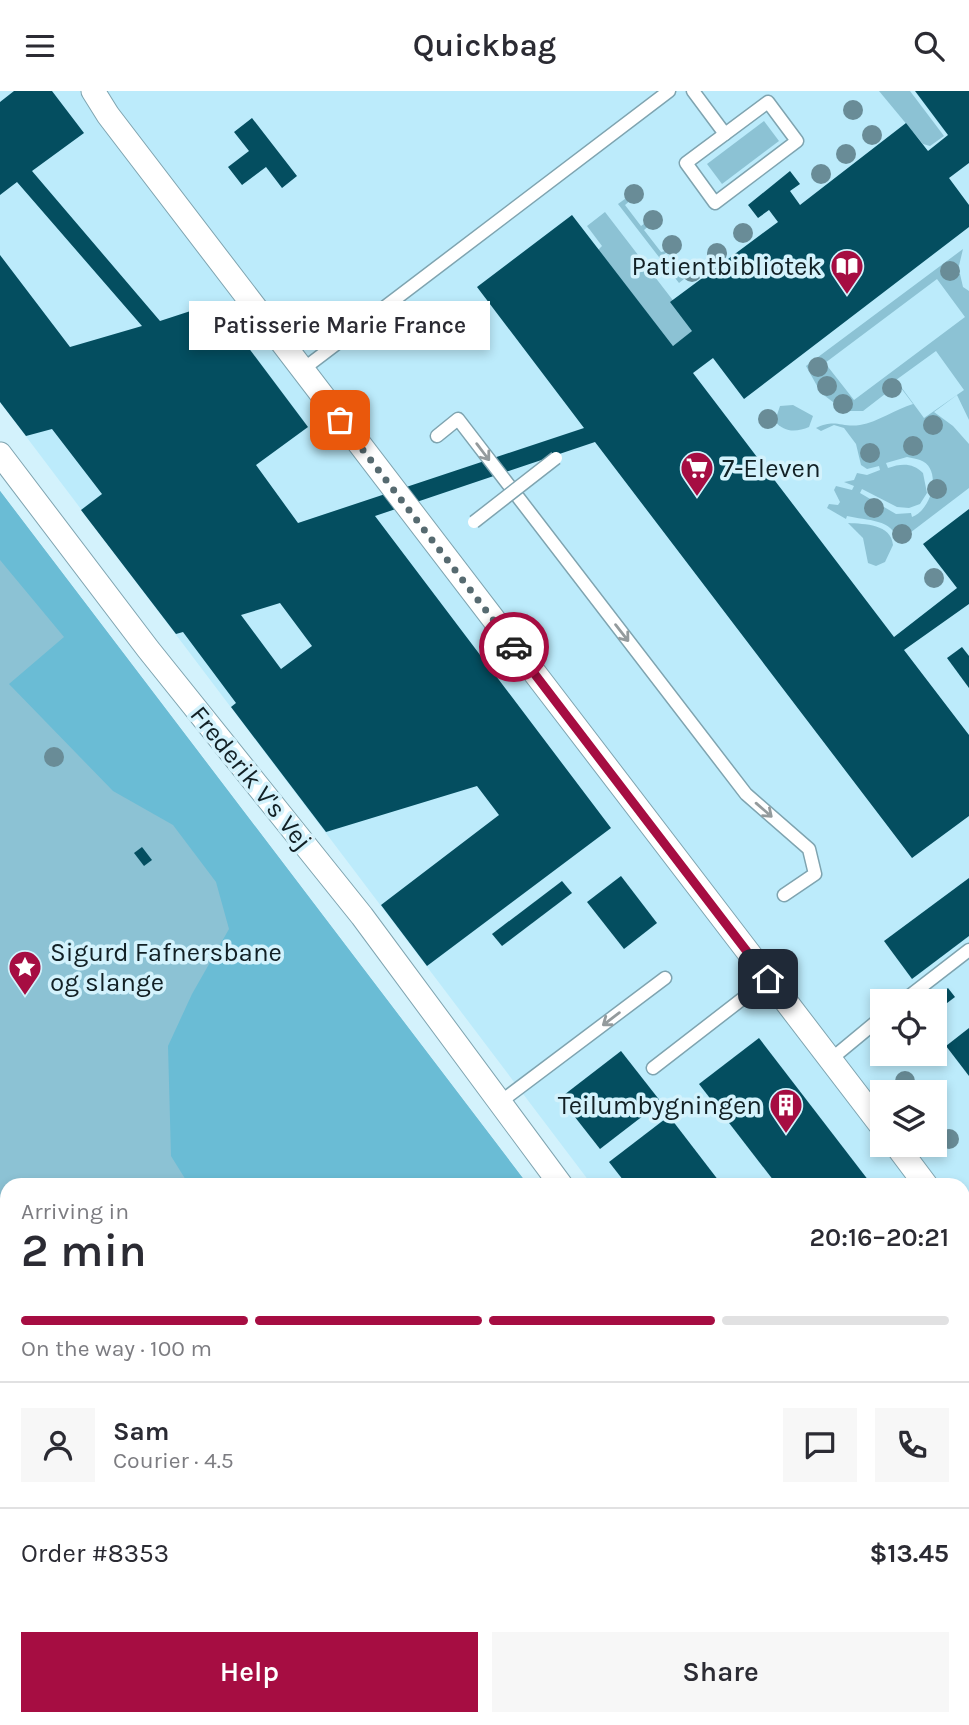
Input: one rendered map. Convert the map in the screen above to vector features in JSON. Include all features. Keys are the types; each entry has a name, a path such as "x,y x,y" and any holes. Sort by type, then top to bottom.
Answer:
{"street":[{"path":"93,91 108,115 302,370 870,1112"},
{"name":"Frederik V's Vej","path":"0,454 148,649 362,916 556,1178"},
{"path":"904,1157 921,1178"}],"lane":[{"path":"302,370 669,91"},
{"path":"694,91 725,134"},
{"path":"768,102 797,141 715,202 685,163 725,134 768,102"},
{"path":"437,436 458,419 746,794 809,849 815,874 785,895"},
{"path":"474,522 556,458"},
{"path":"919,989 969,950"},
{"path":"499,1103 665,978"},
{"path":"653,1068 768,979"},
{"path":"830,1060 870,1027"}],"shaded area":[{"path":"0,91 969,91 969,1178 587,1178 0,402"},
{"path":"879,91 910,91 944,136 930,146 923,144"},
{"path":"764,121 779,141 722,184 707,164"},
{"path":"629,196 632,199 625,205 641,226 648,221 651,224 644,230 661,252 670,250 663,255 680,277 687,272 689,275 679,283 618,204"},
{"path":"605,212 695,329 673,346 598,250 602,246 587,226"},
{"path":"963,249 957,274 960,274 963,287 969,291 969,420 957,395 934,412 953,426 969,444 969,488 898,542 895,534 885,525 847,516 846,519 827,508 829,504 838,505 840,502 834,490 836,486 852,490 854,486 844,482 854,480 857,473 867,475 880,470 879,466 867,469 861,465 856,444 844,428 834,425 821,431 816,428 834,423 853,426 867,423 913,404 898,384 863,411 845,411 821,393 806,366","holes":["937,279 965,317 854,400 825,363","936,351 964,390 924,418 896,380","907,457 927,464 931,471 933,480 929,498 919,513 912,517 911,513 896,514 860,493 862,489 897,507 909,508 920,504 927,493 923,473 907,465 888,468 886,463"]},
{"path":"793,405 813,416 809,427 791,430 782,428 775,421 780,406"},
{"path":"0,491 523,1178 0,1178"},
{"path":"0,491 523,1178 185,1178 171,1156 168,1046 192,994 229,929 216,882 173,825 113,791 9,684 64,637 0,560"},
{"path":"848,523 876,526 888,533 893,545 885,562 876,566 868,563 863,538"}],"building":[{"path":"14,91 52,91 84,133 32,171 160,321 215,303 308,427 256,465 298,523 584,428 477,287 572,215 673,346 692,331 670,302 778,222 769,210 758,218 748,205 790,171 800,184 790,191 800,205 906,123 928,151 948,135 915,91 969,91 969,163 949,178 969,205 969,227 744,399 713,358 693,373 894,637 957,588 923,544 969,509 969,604 904,650 969,735 969,816 912,858 595,442 375,516 611,828 427,966 381,905 499,815 477,786 326,832 231,707 236,703 183,632 176,634 81,510 102,494 52,429 26,436 0,402 0,255 70,347 142,326 17,182 0,195 0,102","holes":["280,603 312,646 281,669 241,615"]},
{"path":"252,118 297,176 282,188 266,167 242,185 228,167 249,151 234,132"},
{"path":"962,647 969,656 969,688 947,658"},
{"path":"142,847 152,860 144,866 134,853"},
{"path":"621,876 657,923 624,949 587,902"},
{"path":"969,878 969,936 912,979 884,941"},
{"path":"562,881 572,893 502,946 492,934"},
{"path":"948,988 955,997 947,1003 947,989"},
{"path":"969,1028 969,1076 947,1047"},
{"name":"Teilumbygningen","path":"759,1038 867,1178 772,1178 699,1084"},
{"path":"621,1051 661,1102 600,1149 560,1098"},
{"name":"Teilumbygningen","path":"669,1116 717,1178 622,1178 609,1162"}],"way so far":[{"path":"340,420 514,647"}],"place":[{"name":"Patientbibliotek","path":"847,296"},
{"name":"Patisserie Marie France","path":"340,420"},
{"name":"7-Eleven","path":"697,498"},
{"name":"Sigurd Fafnersbane og slange","path":"25,997"},
{"name":"Teilumbygningen","path":"786,1135"}],"route":[{"path":"514,647 768,979"}]}
